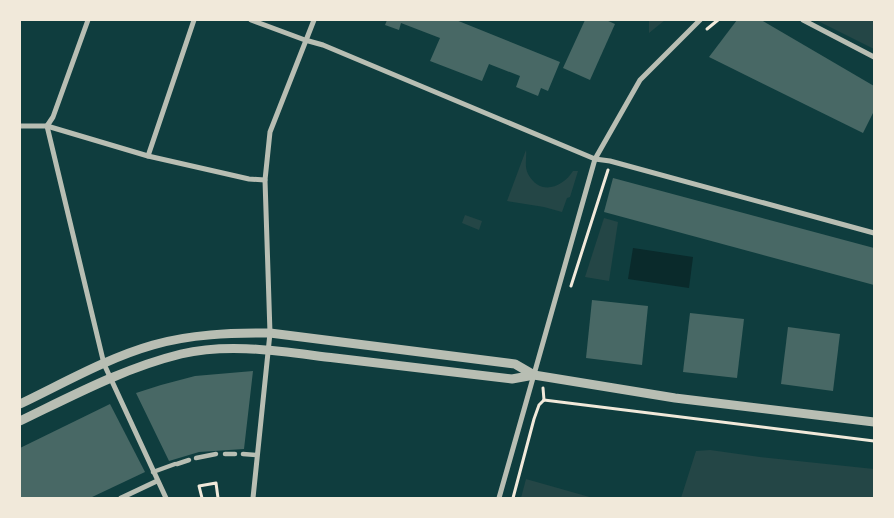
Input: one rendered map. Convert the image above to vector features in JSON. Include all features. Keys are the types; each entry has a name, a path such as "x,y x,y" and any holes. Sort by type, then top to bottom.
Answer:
{"street":[{"path":"88,20 53,117 47,126 104,364 166,498"},
{"path":"148,156 194,20"},
{"path":"251,20 323,45 595,159 610,160 874,233"},
{"path":"253,498 270,333 265,180 270,132 314,20"},
{"path":"499,498 595,159 640,80 700,20"},
{"path":"803,20 874,57"},
{"path":"20,126 47,126 148,156 250,179 265,180"},
{"path":"20,404 104,364 152,346 192,336 234,333 270,333 515,364 534,375"},
{"path":"20,421 144,364 182,354 224,348 268,350 512,379 534,375 675,398 874,422"},
{"path":"196,458 216,454"},
{"path":"225,454 235,454"},
{"path":"243,454 257,455"},
{"path":"153,472 189,460"},
{"path":"121,498 157,481"}],"path":[{"path":"700,33 718,20"},
{"path":"569,294 610,160"},
{"path":"513,498 534,420 539,405 544,400 874,441"},
{"path":"202,498 199,486 216,482 218,498"}],"shaded area":[{"path":"649,20 665,20 649,33"},
{"path":"816,20 874,20 874,49"},
{"path":"526,150 528,174 539,185 551,187 557,185 563,182 573,171 578,171 570,197 567,198 562,212 507,201"},
{"path":"465,215 482,221 479,230 462,223"},
{"path":"604,218 618,222 609,281 585,277"},
{"path":"633,248 693,257 689,288 628,279"},
{"path":"710,450 874,469 874,498 681,498 696,451"},
{"path":"526,479 593,498 521,498"}],"building":[{"path":"387,20 456,20 560,62 548,91 541,88 538,96 516,87 520,76 489,64 482,81 430,61 440,38 401,23 399,30 385,25"},
{"path":"585,20 606,20 615,24 590,80 563,68"},
{"path":"737,20 761,20 874,86 874,111 863,133 709,57"},
{"path":"613,178 874,248 874,285 604,212"},
{"path":"592,300 648,306 642,365 586,358"},
{"path":"690,313 744,319 737,378 683,372"},
{"path":"788,327 840,334 833,391 781,384"},
{"path":"253,371 244,449 199,452 169,461 136,393 195,376"},
{"path":"110,404 145,472 90,498 20,498 20,448"}]}
